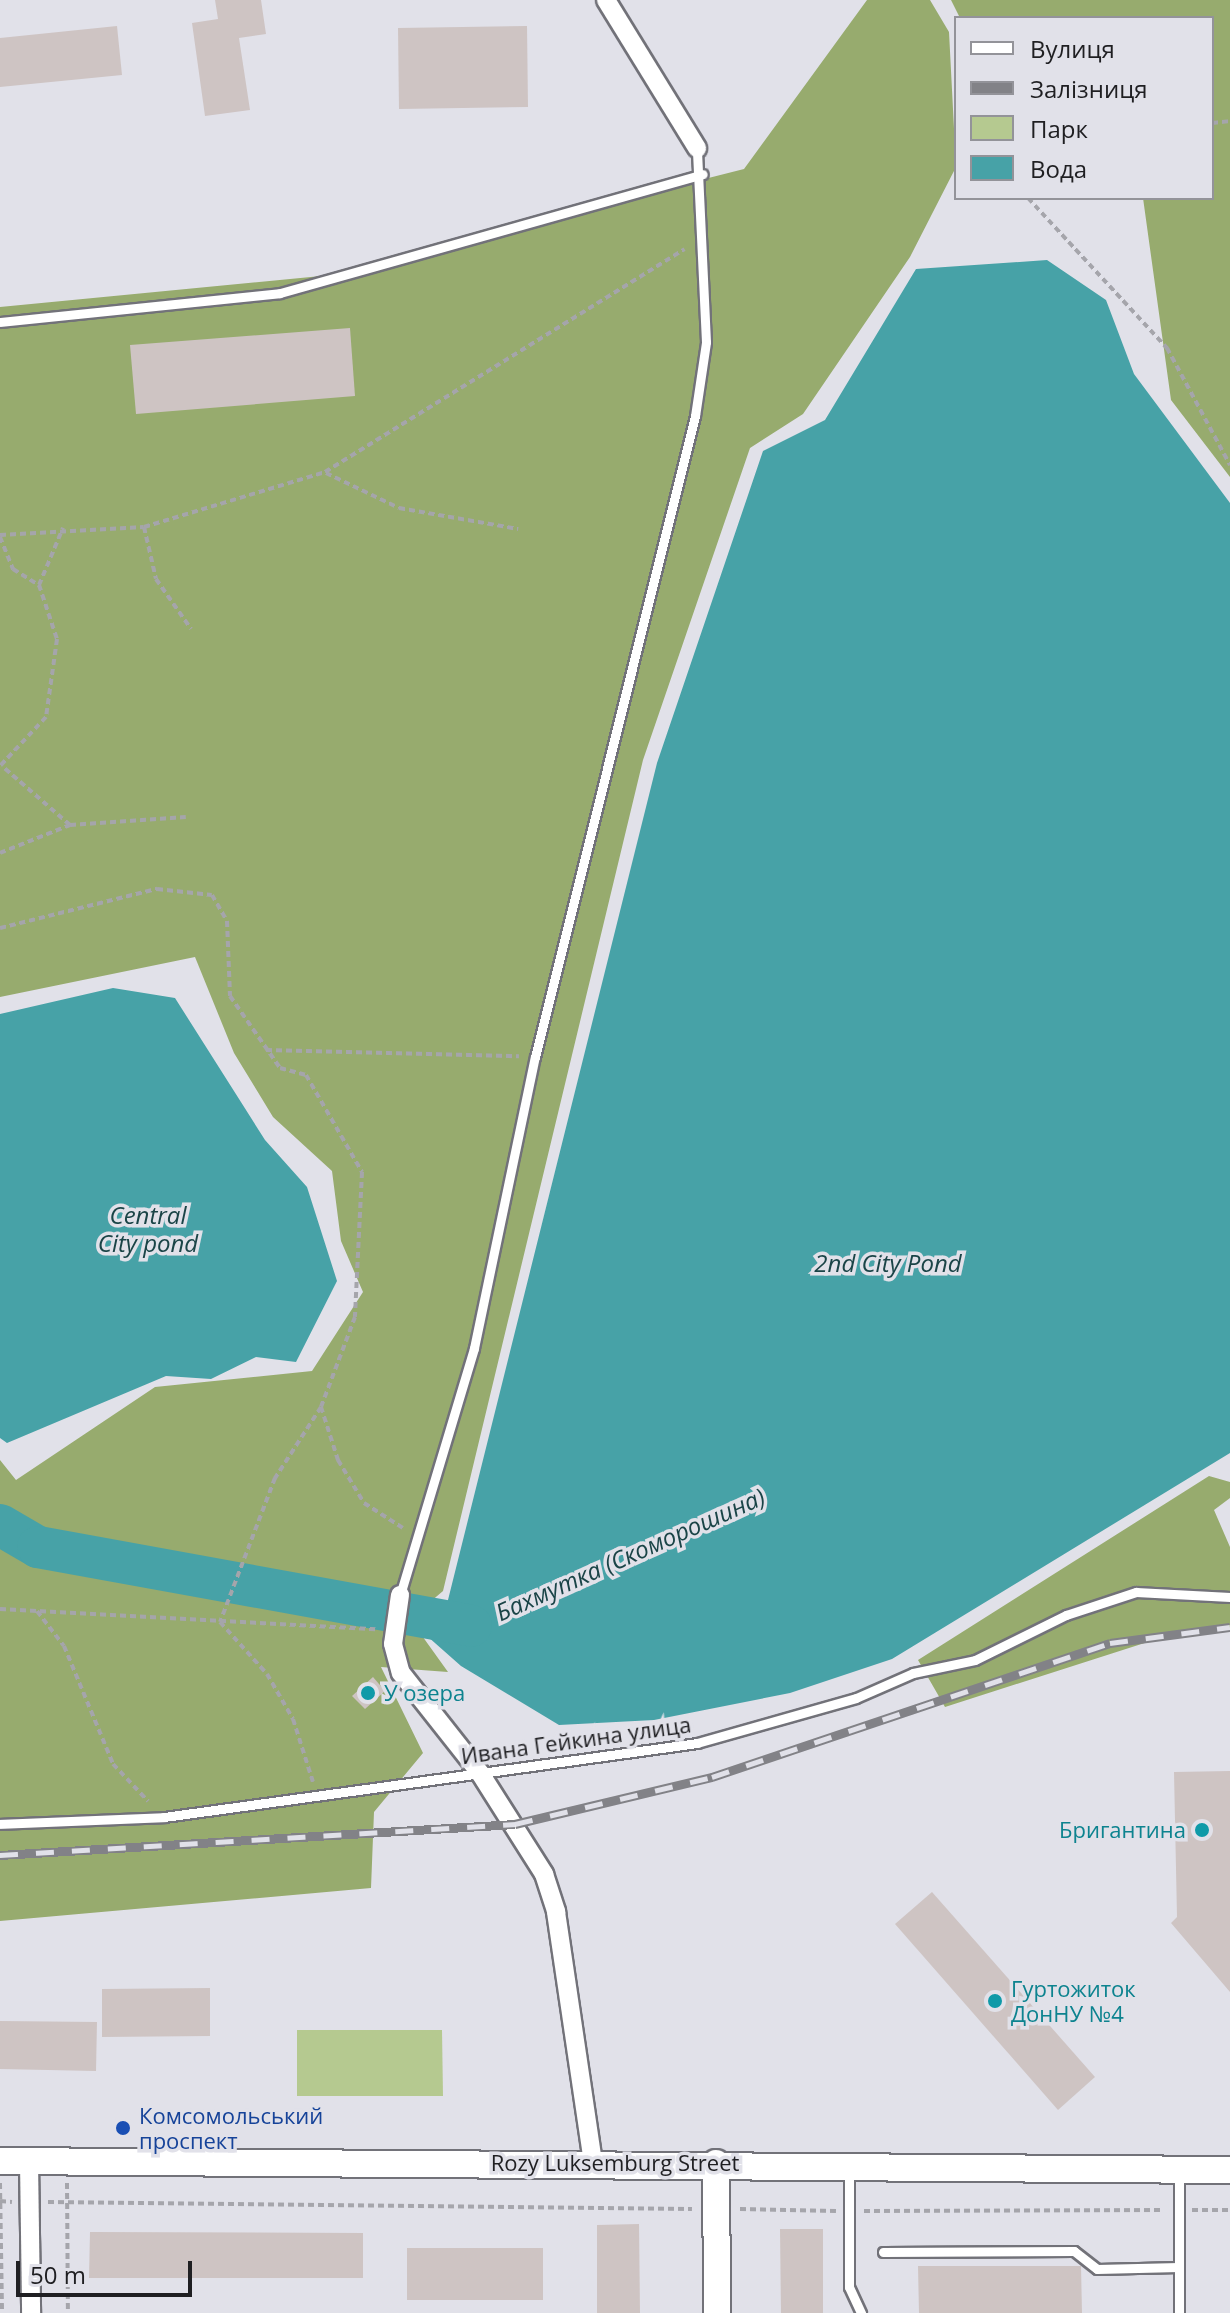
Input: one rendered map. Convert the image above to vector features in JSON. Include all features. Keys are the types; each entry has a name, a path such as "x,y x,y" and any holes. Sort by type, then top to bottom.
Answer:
{"street":[{"path":"606,0 697,148"},
{"path":"400,1595 394,1631 401,1673 480,1773 527,1842 556,1912 593,2163"},
{"name":"Rozy Luksemburg Street","path":"0,2161 716,2163 1230,2170"},
{"path":"29,2161 31,2313"},
{"path":"716,2163 717,2313"}],"lane":[{"path":"400,1595 474,1348 535,1057 695,416 706,342 703,174 697,148"},
{"path":"0,322 280,293 703,174"},
{"name":"Ивана Гейкина улица","path":"0,1824 164,1817 316,1792 697,1743 856,1698 913,1673 975,1660 1066,1615 1136,1592 1230,1597"},
{"path":"849,2165 849,2287 861,2313"},
{"path":"1179,2169 1179,2313"},
{"path":"883,2252 1074,2251 1097,2269 1179,2267"}],"path":[{"path":"1030,200 1167,348 1230,465"},
{"path":"70,825 1,766 46,717 57,639 39,585 13,569 0,536 63,527 144,527 325,472 704,237"},
{"path":"325,472 399,508 518,529"},
{"path":"39,585 63,527"},
{"path":"144,527 156,579 191,629"},
{"path":"0,853 70,825 186,817"},
{"path":"0,928 157,889 212,895 227,921 230,996 280,1068 306,1075 312,1096 326,1120 345,1132 362,1172 355,1317 321,1407 275,1478 233,1577 220,1622"},
{"path":"266,1050 535,1057"},
{"path":"321,1407 338,1460 364,1503 417,1537"},
{"path":"0,1609 394,1631"},
{"path":"37,1611 64,1646 113,1764 164,1817"},
{"path":"220,1622 267,1674 293,1719 316,1792"},
{"path":"0,2161 2,2313"},
{"path":"66,2161 68,2313"},
{"path":"0,2201 849,2211 1230,2210"}],"green space":[{"path":"867,0 930,0 949,32 954,171 910,257 803,414 750,448 643,760 443,1591 410,1619 448,1672 381,1667 423,1753 374,1812 371,1888 0,1921 0,1460 16,1480 155,1387 312,1371 363,1292 341,1241 332,1171 273,1117 234,1053 195,957 0,997 0,307 321,276 744,169"},
{"path":"951,0 1230,0 1230,477 1171,400 1143,200 1214,200 1214,16 959,16"},
{"path":"1209,1476 1230,1482 1230,1498 1214,1510 1230,1547 1230,1630 1182,1631 945,1707 918,1660"},
{"path":"297,2030 442,2030 443,2096 297,2096"}],"water":[{"name":"2nd City Pond","path":"1047,260 1106,300 1134,374 1230,503 1230,1453 892,1659 790,1693 654,1720 559,1725 461,1666 418,1628 416,1616 447,1604 657,763 763,451 825,420 916,269"},
{"name":"Central City pond","path":"113,988 175,998 265,1140 307,1187 337,1281 296,1362 256,1357 211,1379 166,1376 7,1443 0,1438 0,1014"}],"building":[{"path":"215,0 261,0 266,34 239,38 250,110 205,116 192,23 218,19"},
{"path":"117,26 122,75 0,87 0,38"},
{"path":"527,26 528,107 399,109 398,28"},
{"path":"350,328 355,396 136,414 130,345"},
{"name":"У озера","path":"373,1677 385,1691 365,1709 352,1696"},
{"name":"Бригантина","path":"1230,1771 1230,1992 1171,1923 1177,1917 1174,1772"},
{"name":"Гуртожиток ДонНУ №4","path":"932,1892 1095,2077 1058,2110 895,1924"},
{"path":"210,1988 210,2036 102,2037 102,1989"},
{"path":"0,2021 97,2022 96,2071 0,2069"},
{"path":"639,2224 640,2313 597,2313 597,2225"},
{"path":"780,2229 823,2229 823,2313 781,2313"},
{"path":"90,2232 363,2233 363,2278 89,2278"},
{"path":"407,2248 543,2248 543,2300 407,2300"},
{"path":"918,2266 1081,2266 1082,2313 919,2313"}],"waterway":[{"name":"Бахмутка (Скоморошина)","path":"0,1525 38,1547 471,1626"}],"railway":[{"path":"0,1855 515,1824 712,1777 1110,1643 1230,1627"}],"place":[{"name":"У озера","path":"368,1693"},
{"name":"Бригантина","path":"1202,1830"},
{"name":"Гуртожиток ДонНУ №4","path":"995,2001"},
{"name":"Комсомольський проспект","path":"123,2128"}]}
